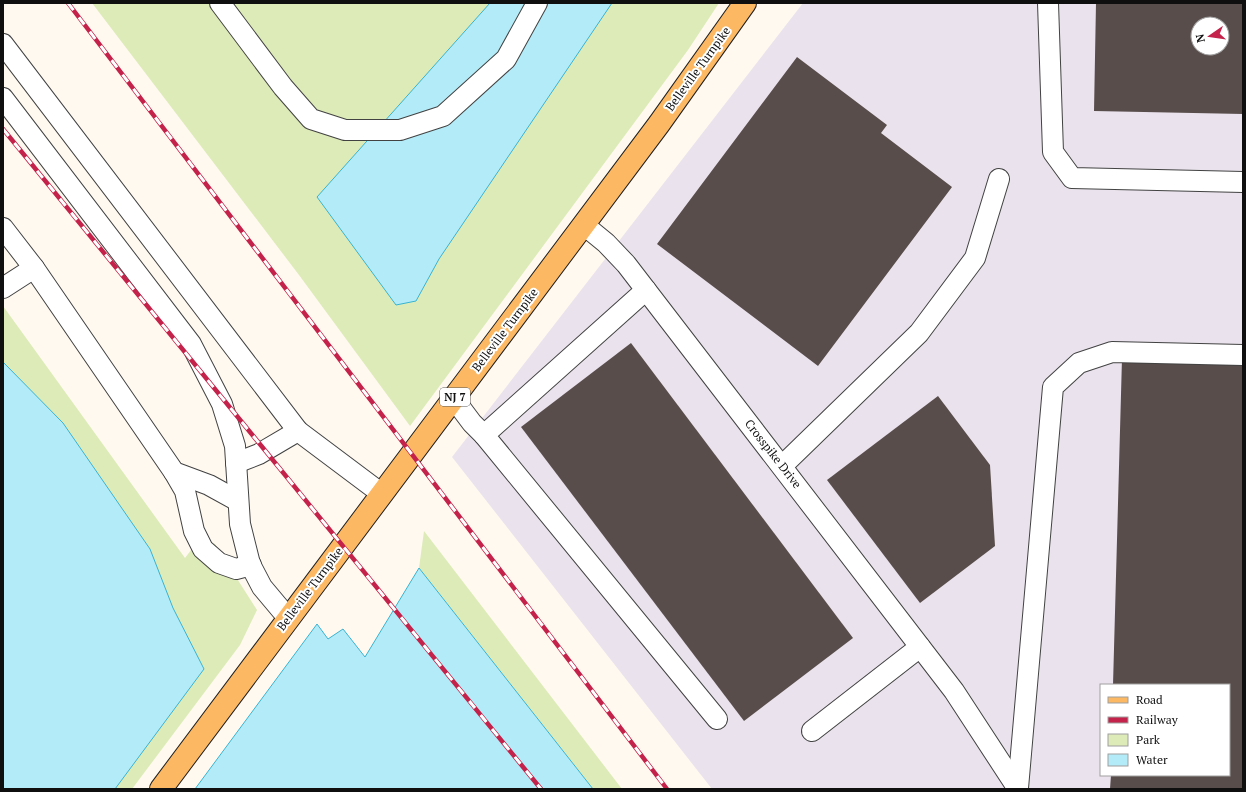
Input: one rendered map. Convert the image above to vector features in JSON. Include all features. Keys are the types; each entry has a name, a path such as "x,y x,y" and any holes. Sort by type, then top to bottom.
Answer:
{"main road":[{"name":"Belleville Turnpike","path":"161,789 584,225 745,3"}],"street":[{"path":"220,3 284,88 311,119 345,130 400,130 443,116 506,59 537,3"},
{"path":"1048,3 1053,152 1072,178 1243,182"},
{"path":"3,44 298,431 382,494"},
{"path":"3,98 191,344 222,404 235,446 240,524 251,565 262,587 288,618"},
{"path":"782,466 919,333 975,258 999,179"},
{"name":"Crosspike Drive","path":"584,225 615,252 782,466 954,691 1018,789"},
{"path":"3,228 34,268 174,472 185,491 194,531 203,549 219,563 236,569 251,565"},
{"path":"3,288 34,268"},
{"path":"484,435 646,290"},
{"path":"1018,789 1053,387 1079,363 1112,352 1243,355"},
{"path":"454,399 472,423 484,435 717,719"},
{"path":"236,463 259,454 298,431"},
{"path":"174,472 209,485 238,501"},
{"path":"812,731 920,647"}],"shaded area":[{"path":"803,3 1243,3 1243,789 712,789 452,457"}],"green space":[{"path":"92,3 719,3 688,50 410,426 299,275"},
{"path":"3,306 185,558 201,537 215,544 257,610 240,645 132,789 3,789"},
{"path":"424,531 622,789 593,789 419,568"}],"water":[{"path":"490,3 612,3 439,259 416,301 396,305 317,197"},
{"path":"3,362 63,423 150,549 173,608 204,669 115,789 3,789"},
{"path":"419,568 593,789 195,789 317,624 328,639 343,629 365,657"}],"building":[{"path":"1096,3 1243,3 1243,114 1094,111"},
{"path":"797,57 887,125 881,133 952,187 818,366 657,244"},
{"path":"631,343 853,638 744,721 521,427"},
{"path":"1122,358 1243,361 1243,789 1110,789 1111,776 1230,776 1230,684 1113,684"},
{"path":"938,396 990,465 995,546 920,603 827,480"}],"railway":[{"path":"68,3 667,789"},
{"path":"3,129 541,789"}]}
